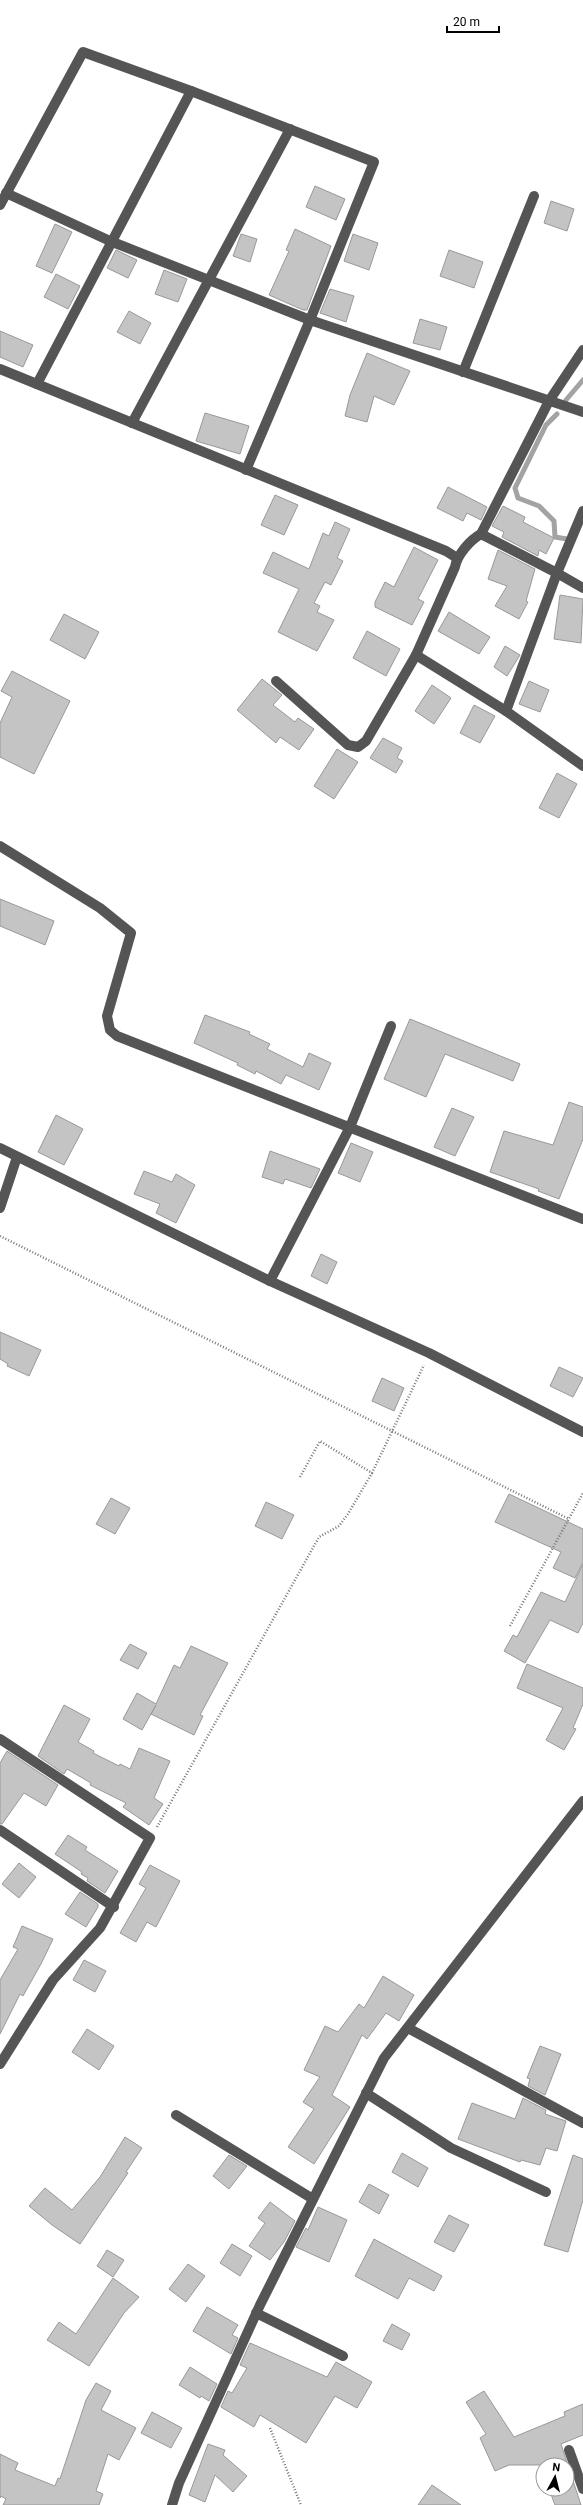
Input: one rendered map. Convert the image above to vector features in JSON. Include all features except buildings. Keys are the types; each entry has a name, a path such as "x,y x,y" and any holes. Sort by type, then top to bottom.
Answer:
{"street":[{"path":"0,205 83,52 192,91 374,162 310,320 246,470"},
{"path":"37,384 110,241 192,91"},
{"path":"132,423 208,279 290,130"},
{"path":"6,193 110,241 310,320 583,412"},
{"path":"463,372 534,196"},
{"path":"276,681 348,744 358,747 366,741 416,655 455,567 456,558 475,537 481,534 549,401 583,350"},
{"path":"0,369 446,552 456,558"},
{"path":"506,711 557,573 583,511"},
{"path":"481,534 583,588"},
{"path":"416,655 506,711 582,763"},
{"path":"0,846 100,908 131,933 106,1016 110,1030 117,1036 583,1219"},
{"path":"270,1281 350,1127 391,1026"},
{"path":"0,1148 270,1281 429,1353 583,1432"},
{"path":"0,1208 17,1157"},
{"path":"0,1739 150,1838 114,1907 100,1928 53,1980 0,2064"},
{"path":"172,2505 179,2483 256,2313 384,2058 583,1801"},
{"path":"0,1830 114,1907"},
{"path":"408,2028 583,2123"},
{"path":"366,2093 451,2148 546,2192"},
{"path":"176,2115 313,2199"},
{"path":"256,2313 343,2356"},
{"path":"568,2450 583,2489"}],"path":[{"path":"0,1236 569,1519"},
{"path":"150,1838 320,1537 339,1526 348,1514 372,1473 429,1353"},
{"path":"300,1477 320,1441 372,1473"},
{"path":"510,1626 583,1493"},
{"path":"270,2428 301,2505"}],"waterway":[{"path":"566,400 583,380"},
{"path":"557,414 546,425 515,488 518,498 539,506 554,521 555,537 567,539"}]}
